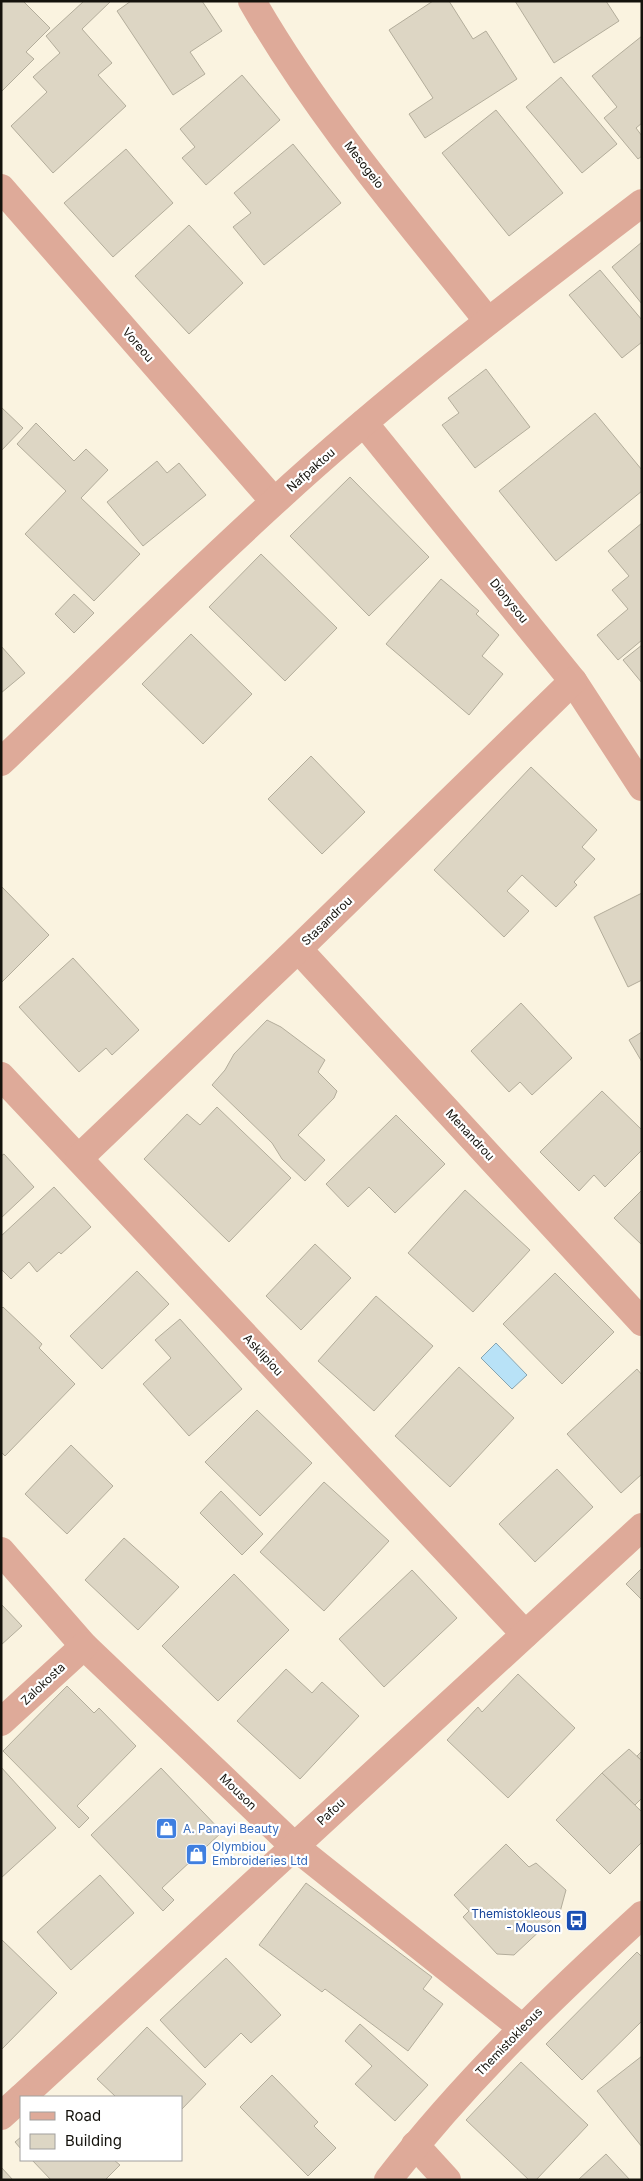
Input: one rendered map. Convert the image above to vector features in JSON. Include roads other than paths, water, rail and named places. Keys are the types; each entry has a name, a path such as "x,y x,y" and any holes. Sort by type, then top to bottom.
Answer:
{"street":[{"name":"Mesogeio","path":"252,1 276,43 356,156 488,320"},
{"name":"Voreou","path":"1,188 274,502"},
{"name":"Nafpaktou","path":"1,762 274,502 364,423 488,320 642,203"},
{"name":"Dionysou","path":"364,423 573,681 642,787"},
{"name":"Stasandrou","path":"79,1158 298,949 573,681"},
{"name":"Menandrou","path":"298,949 642,1322"},
{"name":"Asklipiou","path":"1,1076 524,1634"},
{"name":"Pafou","path":"24,2096 642,1527"},
{"name":"Mouson","path":"1,1551 84,1646 294,1846 521,2027"},
{"name":"Zalokosta","path":"1,1722 84,1646"},
{"name":"Themistokleous","path":"388,2180 415,2145 521,2027 642,1915"},
{"name":"Pafou","path":"1,2116 20,2100"},
{"path":"415,2145 447,2180"}],"water":[{"path":"496,1343 527,1375 512,1389 481,1358"}],"place":[{"name":"A. Panayi Beauty","path":"167,1829"},
{"name":"Olymbiou Embroideries Ltd","path":"196,1854"},
{"name":"Themistokleous - Mouson","path":"577,1921"}]}
